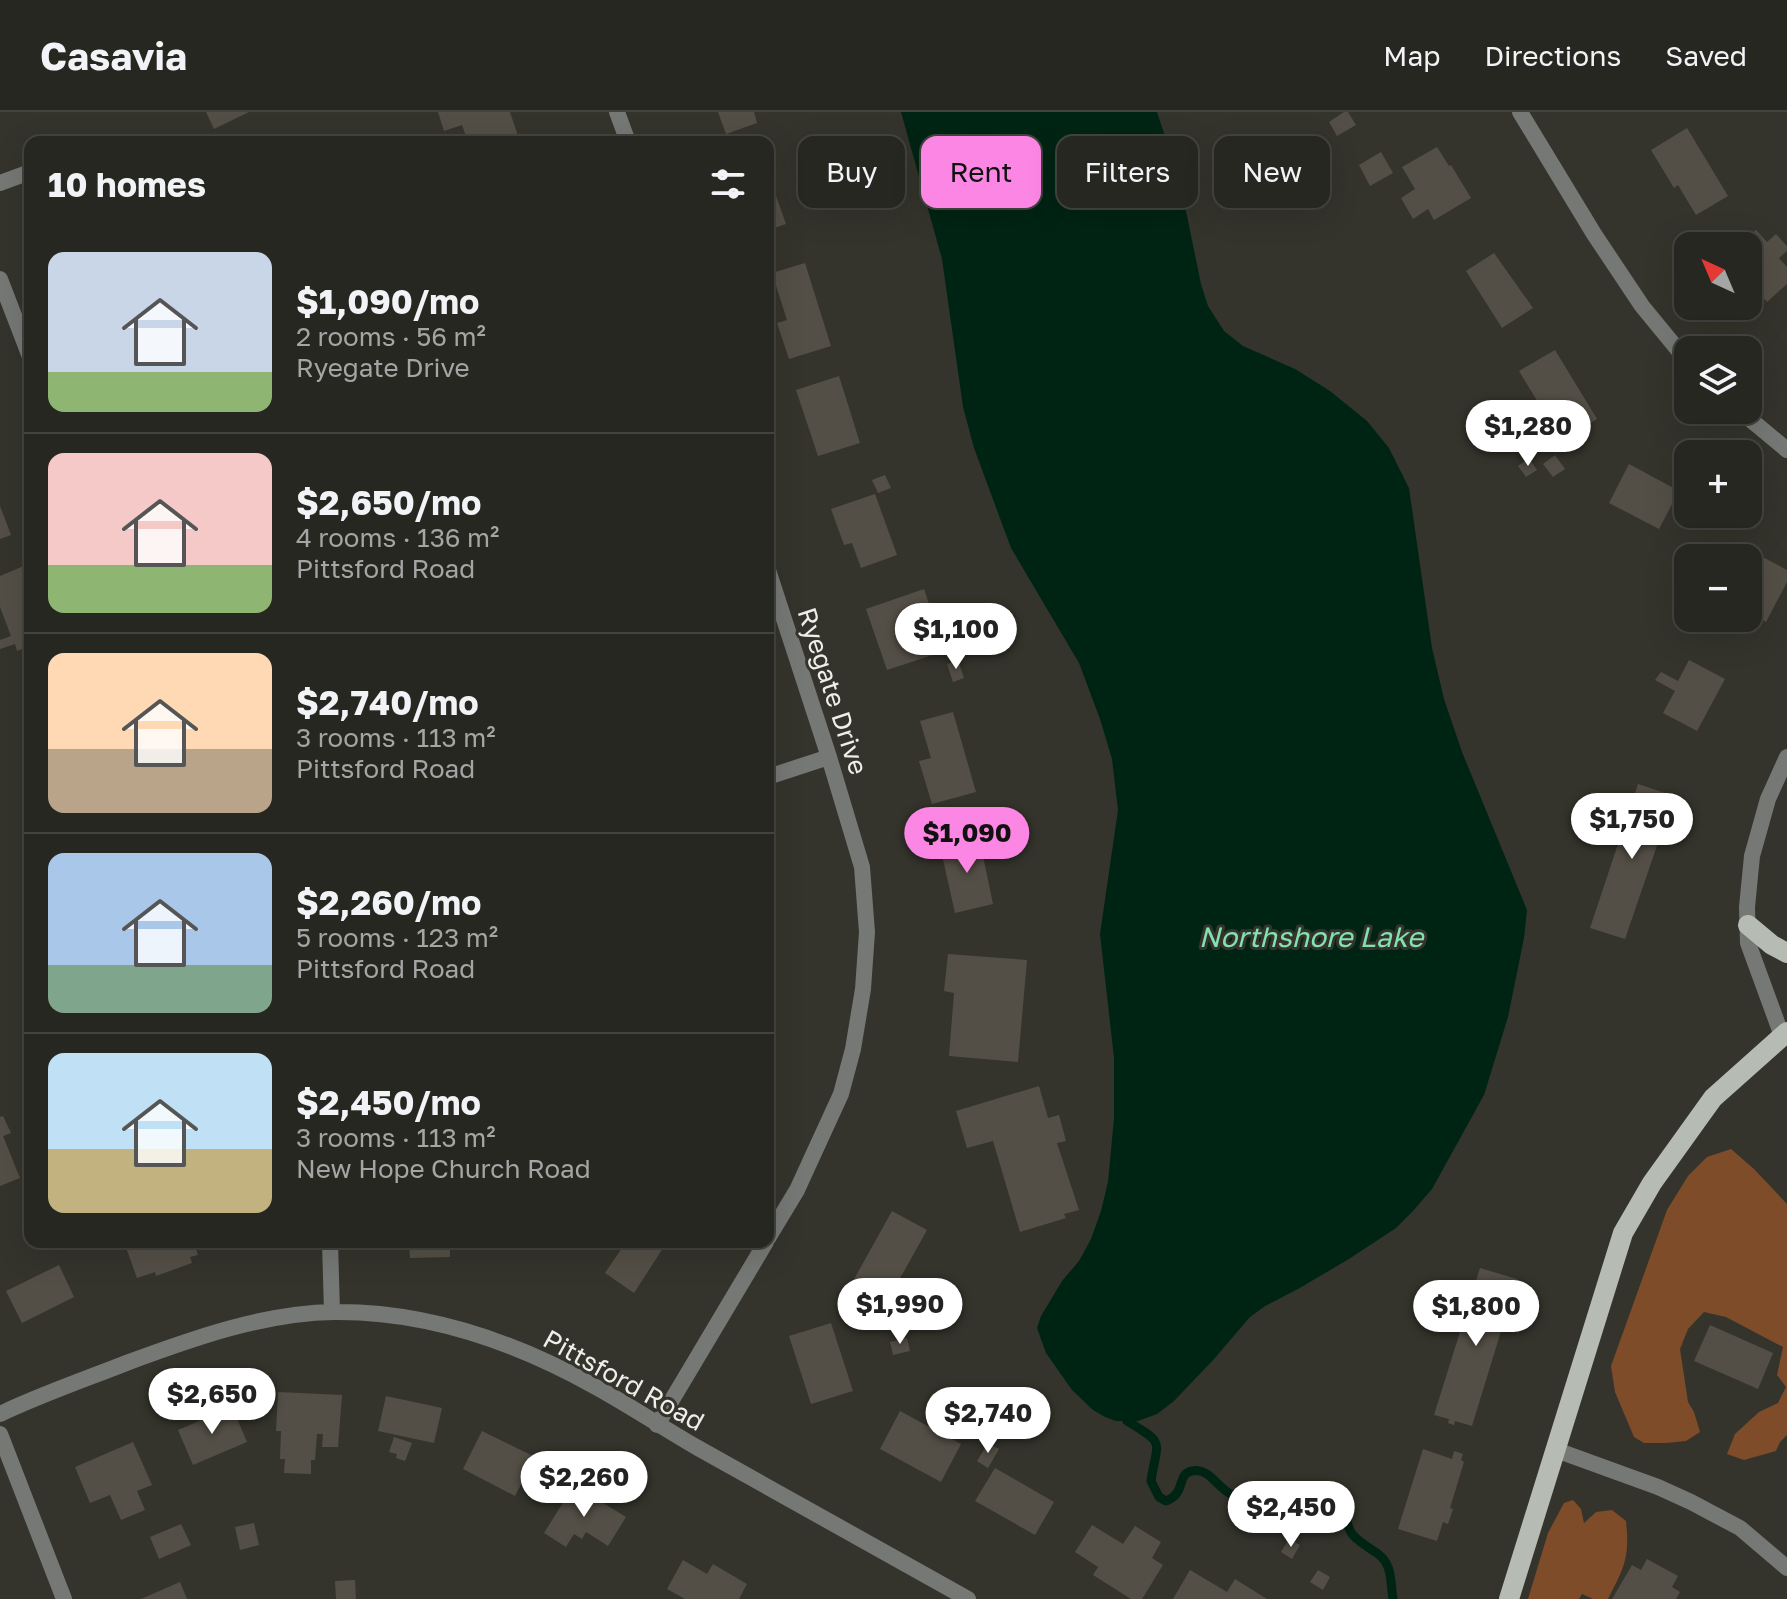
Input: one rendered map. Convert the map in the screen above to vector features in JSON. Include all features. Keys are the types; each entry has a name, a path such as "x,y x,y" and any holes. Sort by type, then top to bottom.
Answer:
{"main road":[{"path":"1748,925 1787,953"},
{"path":"1509,1599 1623,1233 1652,1183 1713,1098 1784,1034"}],"street":[{"path":"617,112 626,136"},
{"path":"1520,112 1594,234 1642,306 1674,345"},
{"path":"0,183 24,174"},
{"path":"0,279 24,341"},
{"path":"1756,424 1787,450"},
{"name":"Ryegate Drive","path":"774,588 862,867 867,932 863,989 853,1049 841,1094 797,1190 774,1228"},
{"path":"774,775 829,757"},
{"path":"1784,1034 1748,943 1747,907 1752,856 1768,799 1787,757"},
{"path":"330,1248 332,1312"},
{"name":"Ryegate Drive","path":"657,1425 762,1248"},
{"name":"Pittsford Road","path":"0,1414 176,1344 277,1318 332,1312 372,1313 420,1320 516,1348 594,1386 657,1425 968,1599"},
{"path":"0,1434 64,1599"},
{"path":"1556,1450 1691,1502 1740,1528 1787,1568"}],"shaded area":[{"path":"1731,1149 1787,1204 1787,1435 1776,1451 1744,1460 1727,1454 1735,1434 1759,1412 1778,1403 1786,1387 1777,1375 1783,1347 1726,1317 1704,1312 1688,1329 1680,1349 1688,1402 1700,1432 1686,1441 1644,1443 1634,1437 1615,1392 1611,1366 1667,1210 1688,1176 1707,1157"},
{"path":"1573,1500 1581,1509 1584,1523 1596,1512 1612,1510 1626,1521 1626,1554 1618,1579 1608,1599 1593,1599 1582,1594 1579,1599 1528,1599 1548,1533 1564,1503"}],"water":[{"name":"Northshore Lake","path":"901,112 1157,112 1165,136 1057,136 1057,208 1185,208 1201,284 1208,306 1224,331 1243,346 1295,369 1330,391 1367,421 1389,448 1409,488 1432,648 1444,699 1462,752 1527,910 1508,1017 1484,1095 1432,1189 1396,1228 1250,1317 1174,1401 1157,1414 1138,1421 1116,1421 1093,1410 1072,1390 1046,1353 1037,1328 1062,1281 1079,1261 1091,1239 1108,1182 1114,1118 1114,1058 1100,934 1118,810 1112,759 1079,663 1011,548 974,448 963,407 942,259 928,208 1041,208 1041,136 921,136 921,184"}],"building":[{"path":"206,112 249,112 214,129"},
{"path":"438,112 510,112 518,136 466,136 462,125 444,131"},
{"path":"718,112 754,112 757,123 726,134"},
{"path":"1348,112 1356,125 1337,136 1329,122"},
{"path":"1687,128 1728,196 1696,215 1678,185 1674,188 1651,150"},
{"path":"1437,147 1471,198 1434,220 1428,209 1413,219 1401,198 1415,189 1402,167"},
{"path":"1381,152 1393,173 1370,186 1359,165"},
{"path":"774,190 786,224 774,228"},
{"path":"1776,234 1787,246 1787,251 1779,258 1787,267 1787,284 1767,302 1762,296 1762,237 1767,242"},
{"path":"1494,253 1533,308 1502,328 1466,271"},
{"path":"805,263 831,346 789,359 777,323 787,320 774,272"},
{"path":"1555,350 1597,419 1559,437 1519,371"},
{"path":"839,376 860,443 818,456 796,390"},
{"path":"1555,455 1565,469 1553,477 1543,464"},
{"path":"1529,458 1537,470 1526,477 1518,466"},
{"path":"1629,464 1674,488 1674,500 1659,529 1609,503"},
{"path":"885,475 891,488 878,493 872,480"},
{"path":"875,494 897,555 861,568 852,543 844,545 831,509"},
{"path":"0,506 11,535 0,539"},
{"path":"1762,557 1787,570 1787,582 1766,622 1762,620"},
{"path":"24,566 24,648 17,651 15,644 0,649 0,640 11,636 0,607 0,576"},
{"path":"924,589 945,651 887,670 866,609"},
{"path":"958,660 964,678 953,682 947,664"},
{"path":"1689,660 1725,679 1697,731 1663,713 1675,691 1655,680 1661,672 1678,681"},
{"path":"953,712 976,792 932,804 919,761 931,758 920,721"},
{"path":"1638,784 1674,796 1625,939 1590,928"},
{"path":"979,837 993,904 955,913 940,846"},
{"path":"948,954 1027,960 1018,1062 949,1056 954,993 944,991"},
{"path":"1039,1086 1048,1118 1059,1115 1066,1141 1057,1143 1079,1210 1064,1214 1066,1218 1020,1232 993,1141 967,1148 956,1111"},
{"path":"3,1116 11,1133 3,1136 20,1178 0,1186 0,1117"},
{"path":"892,1211 927,1230 888,1300 853,1281"},
{"path":"126,1248 196,1248 198,1255 190,1257 192,1263 156,1276 155,1272 137,1278"},
{"path":"409,1248 450,1248 450,1257 410,1258"},
{"path":"622,1248 663,1248 634,1293 605,1273"},
{"path":"59,1265 74,1297 22,1323 6,1291"},
{"path":"1480,1268 1517,1279 1472,1426 1455,1421 1454,1425 1448,1423 1449,1419 1434,1415"},
{"path":"831,1323 853,1391 811,1404 789,1336"},
{"path":"1710,1325 1773,1353 1758,1389 1694,1361"},
{"path":"907,1338 910,1351 893,1355 890,1342"},
{"path":"278,1392 342,1395 338,1447 322,1447 323,1434 317,1434 311,1474 284,1473 285,1459 280,1459 281,1431 276,1431"},
{"path":"386,1396 442,1408 434,1443 378,1431"},
{"path":"232,1407 247,1442 193,1465 178,1430"},
{"path":"900,1411 961,1444 941,1482 880,1449"},
{"path":"482,1431 535,1457 515,1496 463,1469"},
{"path":"394,1437 412,1443 405,1461 389,1452"},
{"path":"133,1442 152,1485 137,1491 145,1510 121,1520 110,1495 90,1503 75,1467"},
{"path":"988,1443 999,1449 988,1468 977,1461"},
{"path":"1423,1449 1452,1459 1454,1451 1463,1454 1461,1460 1464,1462 1450,1508 1453,1509 1448,1524 1443,1522 1437,1541 1398,1529"},
{"path":"995,1468 1054,1502 1035,1535 975,1501"},
{"path":"574,1485 626,1517 608,1546 586,1532 582,1539 574,1534 566,1547 544,1533"},
{"path":"254,1523 259,1545 240,1550 235,1527"},
{"path":"181,1524 191,1545 159,1559 150,1537"},
{"path":"1092,1525 1123,1544 1135,1526 1161,1542 1152,1558 1163,1565 1142,1599 1131,1599 1093,1575 1098,1567 1075,1552"},
{"path":"1289,1539 1300,1545 1292,1559 1281,1552"},
{"path":"1647,1559 1678,1576 1672,1587 1680,1592 1676,1599 1612,1599 1632,1565 1641,1570"},
{"path":"683,1560 707,1574 713,1564 747,1584 739,1599 685,1599 667,1589"},
{"path":"1190,1570 1227,1592 1235,1579 1267,1599 1173,1599"},
{"path":"1318,1570 1330,1577 1323,1590 1310,1582"},
{"path":"355,1580 356,1599 336,1599 335,1581"},
{"path":"180,1582 187,1599 141,1599"}],"waterway":[{"path":"1132,1411 1127,1421 1148,1435 1156,1445 1151,1481 1159,1497 1166,1501 1172,1498 1184,1476 1198,1471 1204,1472 1233,1495 1248,1499 1276,1503 1318,1498 1334,1502 1343,1511 1353,1535 1383,1558 1390,1574 1393,1599"}]}
